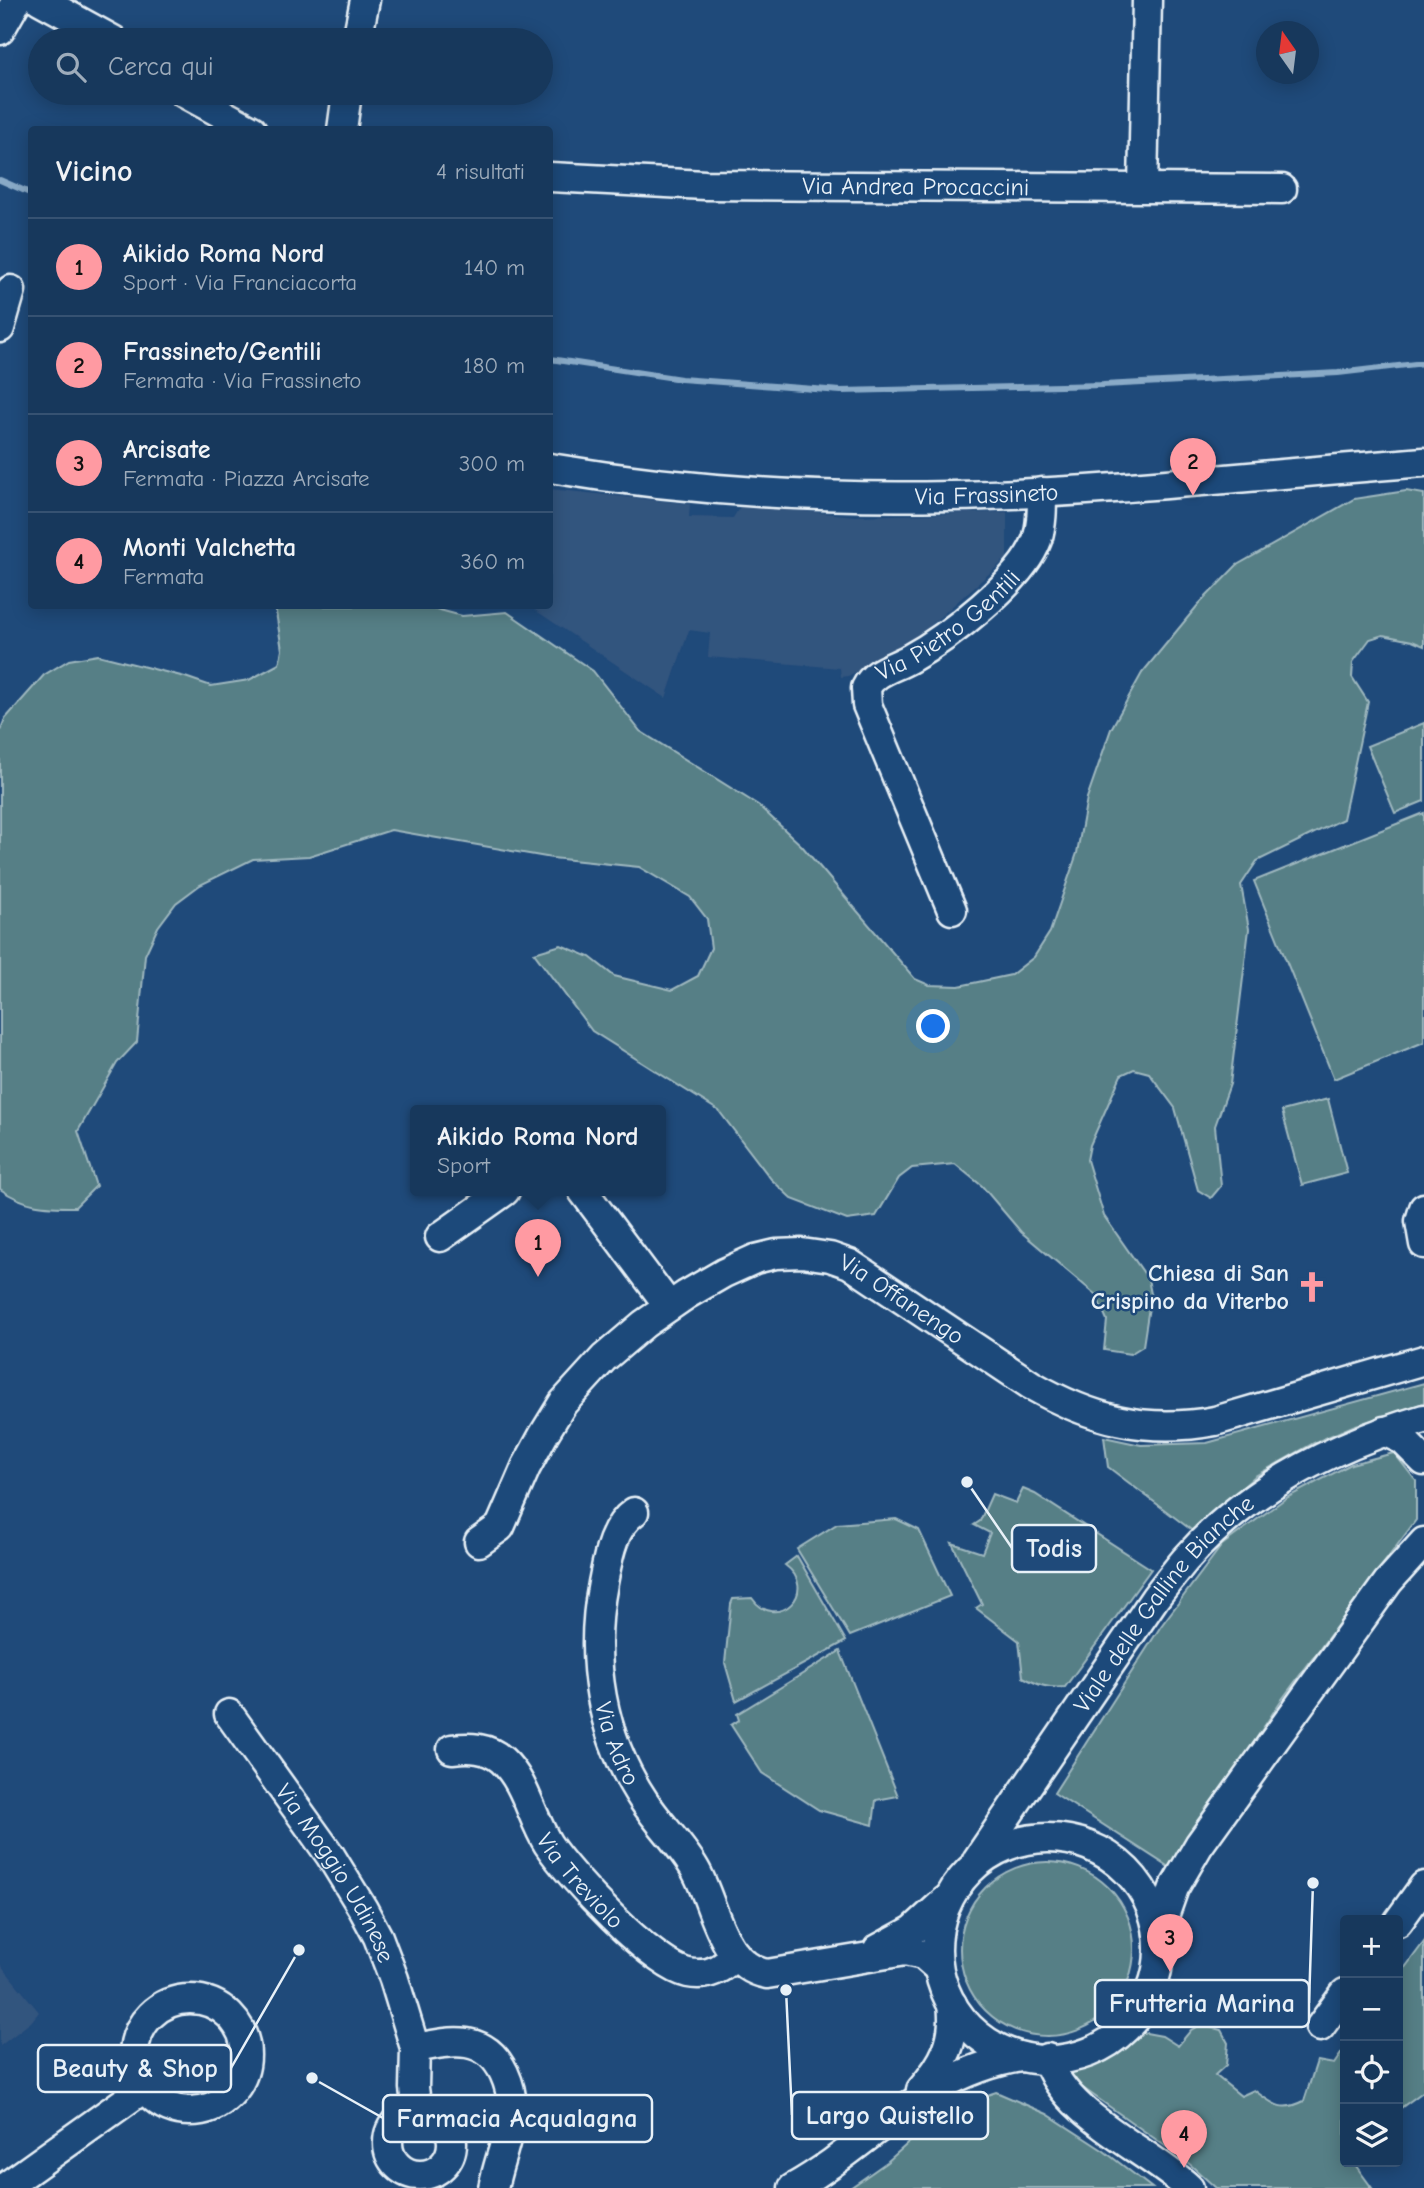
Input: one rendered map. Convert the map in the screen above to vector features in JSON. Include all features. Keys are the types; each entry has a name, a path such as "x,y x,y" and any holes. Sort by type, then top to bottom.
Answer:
{"street":[{"path":"0,30 17,0"},
{"path":"40,0 91,28"},
{"path":"359,28 365,0"},
{"path":"1143,187 1147,0"},
{"path":"206,105 245,126"},
{"path":"343,126 345,105"},
{"name":"Via Andrea Procaccini","path":"553,177 705,185 1282,189"},
{"path":"0,328 14,292"},
{"name":"Via Frassineto","path":"553,468 641,481 805,494 930,496 1042,492 1424,462"},
{"name":"Via Pietro Gentili","path":"952,910 867,705 865,694 873,677 910,659 935,642 993,596 1016,573 1037,540 1042,492"},
{"path":"440,1237 498,1196"},
{"path":"587,1196 669,1306"},
{"path":"1424,1209 1420,1221 1424,1244"},
{"name":"Via Offanengo","path":"479,1542 500,1527 526,1467 563,1403 604,1358 669,1306 709,1280 755,1259 790,1253 830,1257 865,1273 1057,1400 1116,1421 1147,1426 1180,1427 1216,1421 1424,1360"},
{"name":"Viale delle Galline Bianche","path":"971,1868 1155,1598 1186,1559 1226,1521 1282,1479 1331,1452 1424,1419"},
{"path":"1384,1431 1403,1440 1424,1461"},
{"name":"Via Adro","path":"634,1512 622,1522 617,1532 600,1594 597,1663 603,1708 617,1750 631,1780 696,1870 734,1954"},
{"path":"1158,1933 1174,1888 1199,1845 1364,1615 1424,1542"},
{"name":"Via Moggio Udinese","path":"229,1714 303,1816 363,1909 384,1954 415,2048 414,2088 417,2111"},
{"name":"Via Treviolo","path":"452,1749 481,1748 505,1763 522,1788 542,1833 567,1869 619,1923 657,1956 679,1969 696,1974 718,1969 730,1961 734,1954"},
{"path":"793,2188 821,2172 899,2113 961,2073 999,2061 1091,2050 1110,2041 1127,2027 1139,2012 1154,1984 1158,1933 1149,1904 1128,1872 1105,1854 1078,1843 1048,1839 1023,1841 1000,1849 971,1868 935,1912 913,1930 885,1946 852,1959"},
{"path":"1403,1915 1424,1886"},
{"path":"953,1892 938,1928 936,1949 938,1968 952,2004 966,2025 980,2038 1002,2051 1034,2058 1071,2099 1095,2119 1167,2168 1189,2188"},
{"path":"734,1954 748,1966 767,1974 911,1951 928,1958 938,1968"},
{"path":"1320,2027 1340,2000"},
{"path":"899,2113 937,2071 947,2055 954,2032 952,2004"},
{"path":"415,2048 450,2042 468,2043 487,2051 501,2067 510,2090 511,2114 493,2188"},
{"path":"4,2188 144,2088"}],"shaded area":[{"path":"553,489 690,504 689,517 733,518 741,505 855,516 1007,512 1007,558 924,631 893,653 841,677 840,668 708,657 710,633 689,630 666,698 533,609 553,609"},
{"path":"0,1964 39,2012 31,2022 0,2046"}],"green space":[{"path":"1406,491 1424,494 1424,646 1383,635 1370,639 1353,662 1352,677 1368,702 1343,819 1257,861 1241,885 1249,929 1230,1084 1215,1126 1221,1186 1211,1198 1198,1190 1175,1108 1149,1073 1134,1069 1121,1075 1090,1145 1087,1160 1104,1216 1148,1279 1151,1294 1143,1346 1130,1354 1104,1350 1107,1320 1096,1295 1021,1232 982,1186 955,1164 912,1168 899,1178 876,1216 847,1220 792,1199 771,1179 719,1111 592,1031 534,953 561,945 590,957 614,976 672,990 698,976 711,948 707,919 690,897 639,867 552,858 391,830 309,856 253,859 200,885 176,903 158,927 145,955 137,1042 117,1063 78,1131 96,1186 75,1207 36,1205 0,1189 0,731 5,719 44,675 69,660 98,655 211,686 249,680 279,664 282,650 275,609 436,609 462,616 507,612 593,671 640,731 758,805 802,846 915,979 929,985 959,986 1011,975 1034,957 1050,932 1077,853 1087,798 1111,729 1142,673 1198,605 1237,565 1354,499"},
{"path":"1424,723 1424,801 1395,813 1367,746"},
{"path":"1424,813 1424,1042 1334,1079 1254,881"},
{"path":"1328,1099 1347,1173 1302,1185 1282,1111"},
{"path":"1424,1383 1424,1403 1353,1426 1314,1443 1255,1476 1194,1532 1108,1467 1104,1437 1141,1445 1207,1443"},
{"path":"1394,1453 1416,1481 1416,1520 1280,1702 1172,1869 1054,1793 1161,1626 1222,1545 1286,1498 1351,1464"},
{"path":"1023,1489 1035,1494 1151,1569 1065,1687 1044,1686 1023,1677 1019,1641 976,1608 982,1604 952,1543 982,1553 990,1533 974,1525 980,1521 992,1494 1016,1503"},
{"path":"896,1519 919,1530 950,1596 850,1636 797,1549 837,1524"},
{"path":"797,1556 846,1641 736,1701 725,1663 733,1599 752,1598 762,1608 772,1611 782,1610 791,1604 797,1596 798,1586 795,1575 785,1565"},
{"path":"840,1651 898,1796 876,1800 873,1825 819,1810 762,1773 731,1725 739,1720 737,1714"},
{"path":"1047,1862 1080,1869 1108,1888 1127,1916 1134,1949 1127,1982 1108,2010 1080,2029 1047,2036 1014,2029 986,2010 967,1982 960,1949 967,1916 986,1888 1014,1869"},
{"path":"1424,1942 1424,2091 1403,2106 1403,1978 1403,1970"},
{"path":"1206,2026 1221,2030 1228,2043 1226,2065 1215,2075 1241,2096 1254,2090 1272,2103 1283,2106 1304,2101 1317,2061 1334,2064 1340,2055 1340,2167 1357,2167 1372,2188 1216,2188 1185,2160 1066,2076 1066,2065 1095,2063 1141,2032 1162,2036 1178,2046 1191,2030"},
{"path":"996,2092 1047,2114 1104,2151 1152,2188 850,2188 887,2162 948,2108"}],"waterway":[{"path":"0,180 28,192"},
{"path":"553,359 681,379 841,391 1103,385 1338,373 1424,363"}],"place":[{"name":"Frassineto/Gentili","path":"1193,496"},
{"name":"Aikido Roma Nord","path":"538,1277"},
{"name":"Chiesa di San Crispino da Viterbo","path":"1312,1287"},
{"name":"Todis","path":"967,1482"},
{"name":"Frutteria Marina","path":"1313,1883"},
{"name":"Beauty & Shop","path":"299,1950"},
{"name":"Arcisate","path":"1170,1972"},
{"name":"Largo Quistello","path":"786,1990"},
{"name":"Farmacia Acqualagna","path":"312,2078"},
{"name":"Monti Valchetta","path":"1184,2168"}]}
